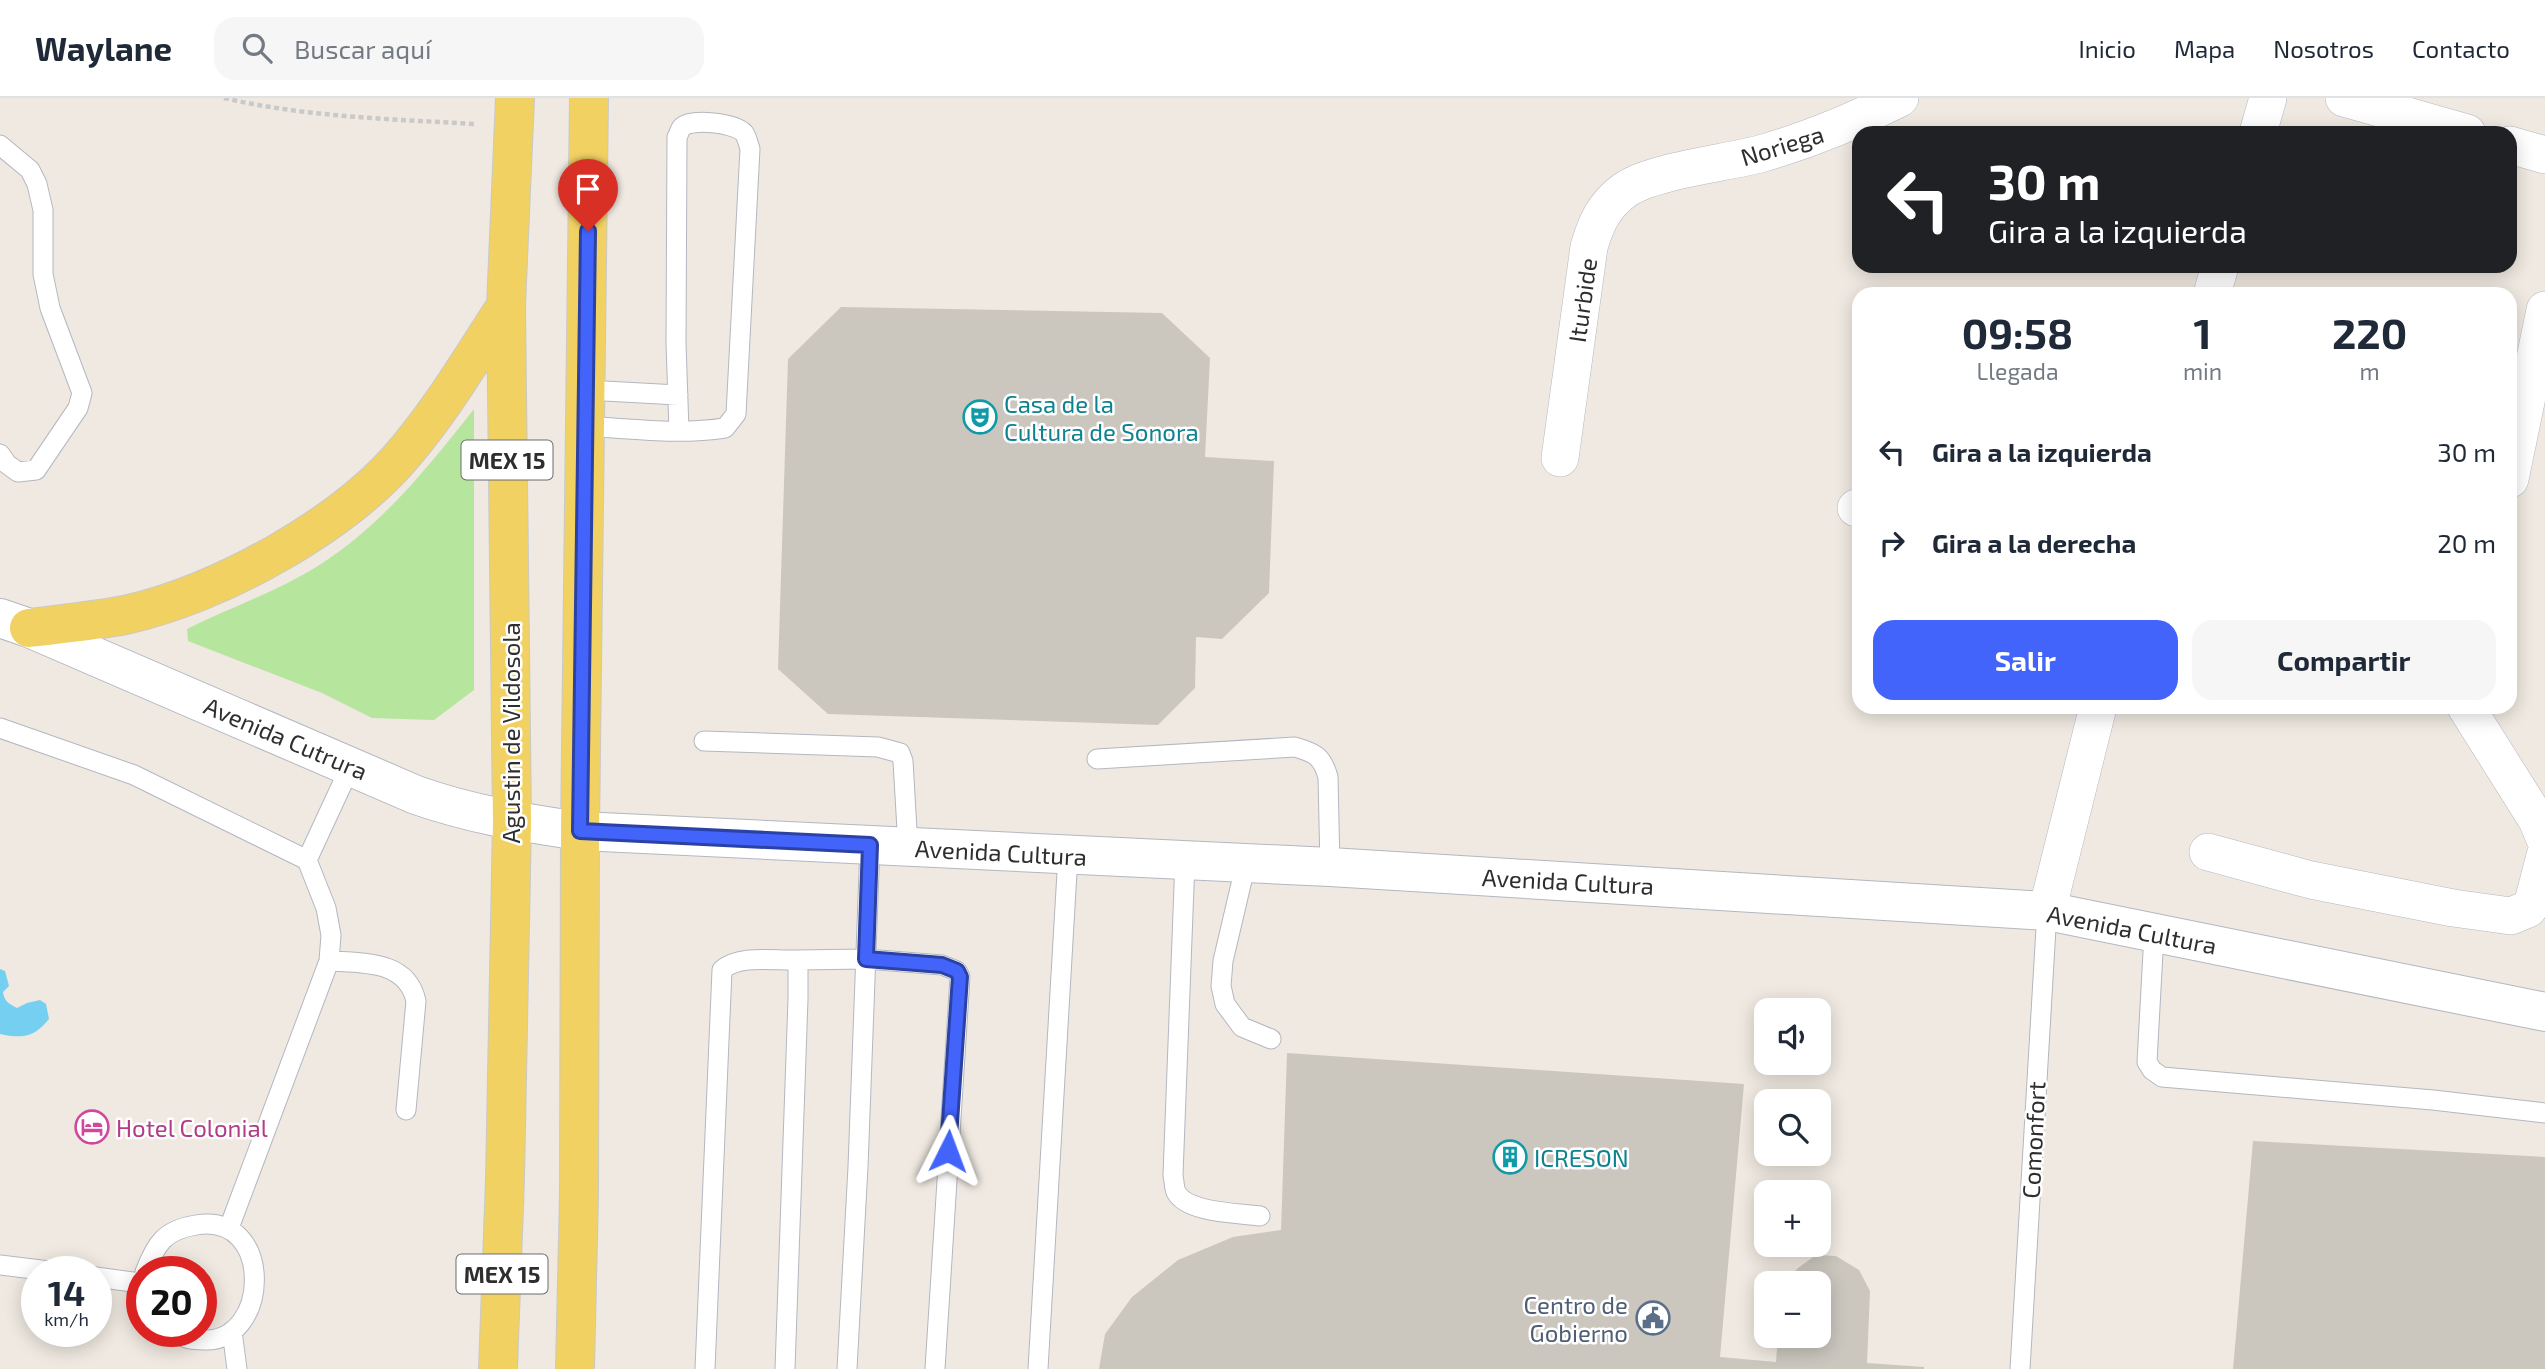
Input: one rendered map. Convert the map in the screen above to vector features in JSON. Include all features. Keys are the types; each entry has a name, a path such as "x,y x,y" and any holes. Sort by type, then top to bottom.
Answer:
{"main road":[{"name":"MEX 15","path":"575,1369 589,98"},
{"name":"Agustin de Vildosola","path":"498,1369 505,1179 512,821 506,306 514,112"},
{"path":"15,623 125,615 174,600 230,579 320,527 365,494 406,452 460,378 506,306"}],"street":[{"name":"Noriega","path":"1659,177 1759,154 1811,138 1863,117 1900,98"},
{"path":"2260,126 2268,98"},
{"path":"2344,98 2442,126"},
{"path":"2517,147 2545,155"},
{"name":"Iturbide","path":"1560,458 1588,247 1596,224 1607,205 1628,188 1659,177"},
{"path":"2517,445 2545,310"},
{"name":"Avenida Cutrura","path":"15,623 416,795 454,808 512,821 580,831"},
{"path":"2047,911 2096,714"},
{"path":"2470,714 2545,839"},
{"name":"Avenida Cultura","path":"580,831 1330,867 2047,911 2545,1012"},
{"path":"2208,852 2311,880 2511,916 2528,909 2533,902 2545,856"}],"lane":[{"path":"586,408 679,431 725,428 736,414 750,149 746,134 737,127 725,124 691,123 682,127 677,137 679,431"},
{"path":"0,145 30,170 37,184 43,210 43,274 50,308 82,393 78,408 36,470 18,472 7,464 0,454"},
{"path":"586,408 678,395"},
{"path":"0,728 134,775 307,860 326,908 331,935 329,961 229,1228"},
{"path":"704,741 878,747 900,753 903,761 908,847"},
{"path":"1097,759 1295,747 1314,752 1324,765 1328,778 1330,867"},
{"path":"307,860 351,765"},
{"path":"846,1369 858,1167 870,845"},
{"path":"1038,1369 1068,855"},
{"path":"1185,860 1173,1175 1176,1191 1186,1203 1260,1216"},
{"path":"1246,863 1223,961 1221,986 1225,1004 1242,1027 1270,1039"},
{"name":"Comonfort","path":"2020,1369 2047,911"},
{"path":"2154,933 2147,1062 2152,1070 2162,1077 2432,1100 2545,1113"},
{"path":"705,1369 722,970 728,964 744,961 866,959 942,965 957,971 960,977 935,1369"},
{"path":"785,1369 798,999 797,960"},
{"path":"329,961 379,965 397,971 414,990 416,1001 406,1110"},
{"path":"152,1256 165,1236 183,1227 211,1223 229,1228 243,1240 256,1277 253,1295 245,1317 232,1331 217,1338"},
{"path":"0,1265 21,1268"},
{"path":"232,1331 237,1369"}],"path":[{"path":"224,98 264,107 334,116 514,112"}],"green space":[{"path":"474,409 474,690 434,720 372,718 322,693 188,641 187,629 289,582 321,564 365,531 404,493"}],"water":[{"path":"0,969 5,971 9,986 3,992 9,1004 17,1008 40,1000 46,1004 49,1019 39,1030 21,1036 0,1034"}],"building":[{"path":"841,307 1162,313 1210,358 1205,457 1274,461 1269,593 1222,639 1196,637 1195,688 1158,725 828,714 778,669 788,359"},
{"name":"ICRESON","path":"1287,1053 1744,1084 1720,1357 1776,1362 1777,1348 1831,1348 1831,1271 1795,1271 1813,1257 1836,1256 1859,1270 1870,1291 1867,1363 1924,1369 1099,1369 1105,1334 1132,1297 1178,1260 1233,1237 1281,1230"},
{"path":"2253,1141 2545,1157 2545,1369 2233,1369"}],"place":[{"name":"Casa de la Cultura de Sonora","path":"980,417"},
{"name":"Hotel Colonial","path":"92,1127"},
{"name":"ICRESON","path":"1510,1157"},
{"name":"Centro de Gobierno","path":"1653,1318"}],"route":[{"path":"588,231 580,831 870,845 866,959 942,965 957,971 960,977 948,1151"}]}
